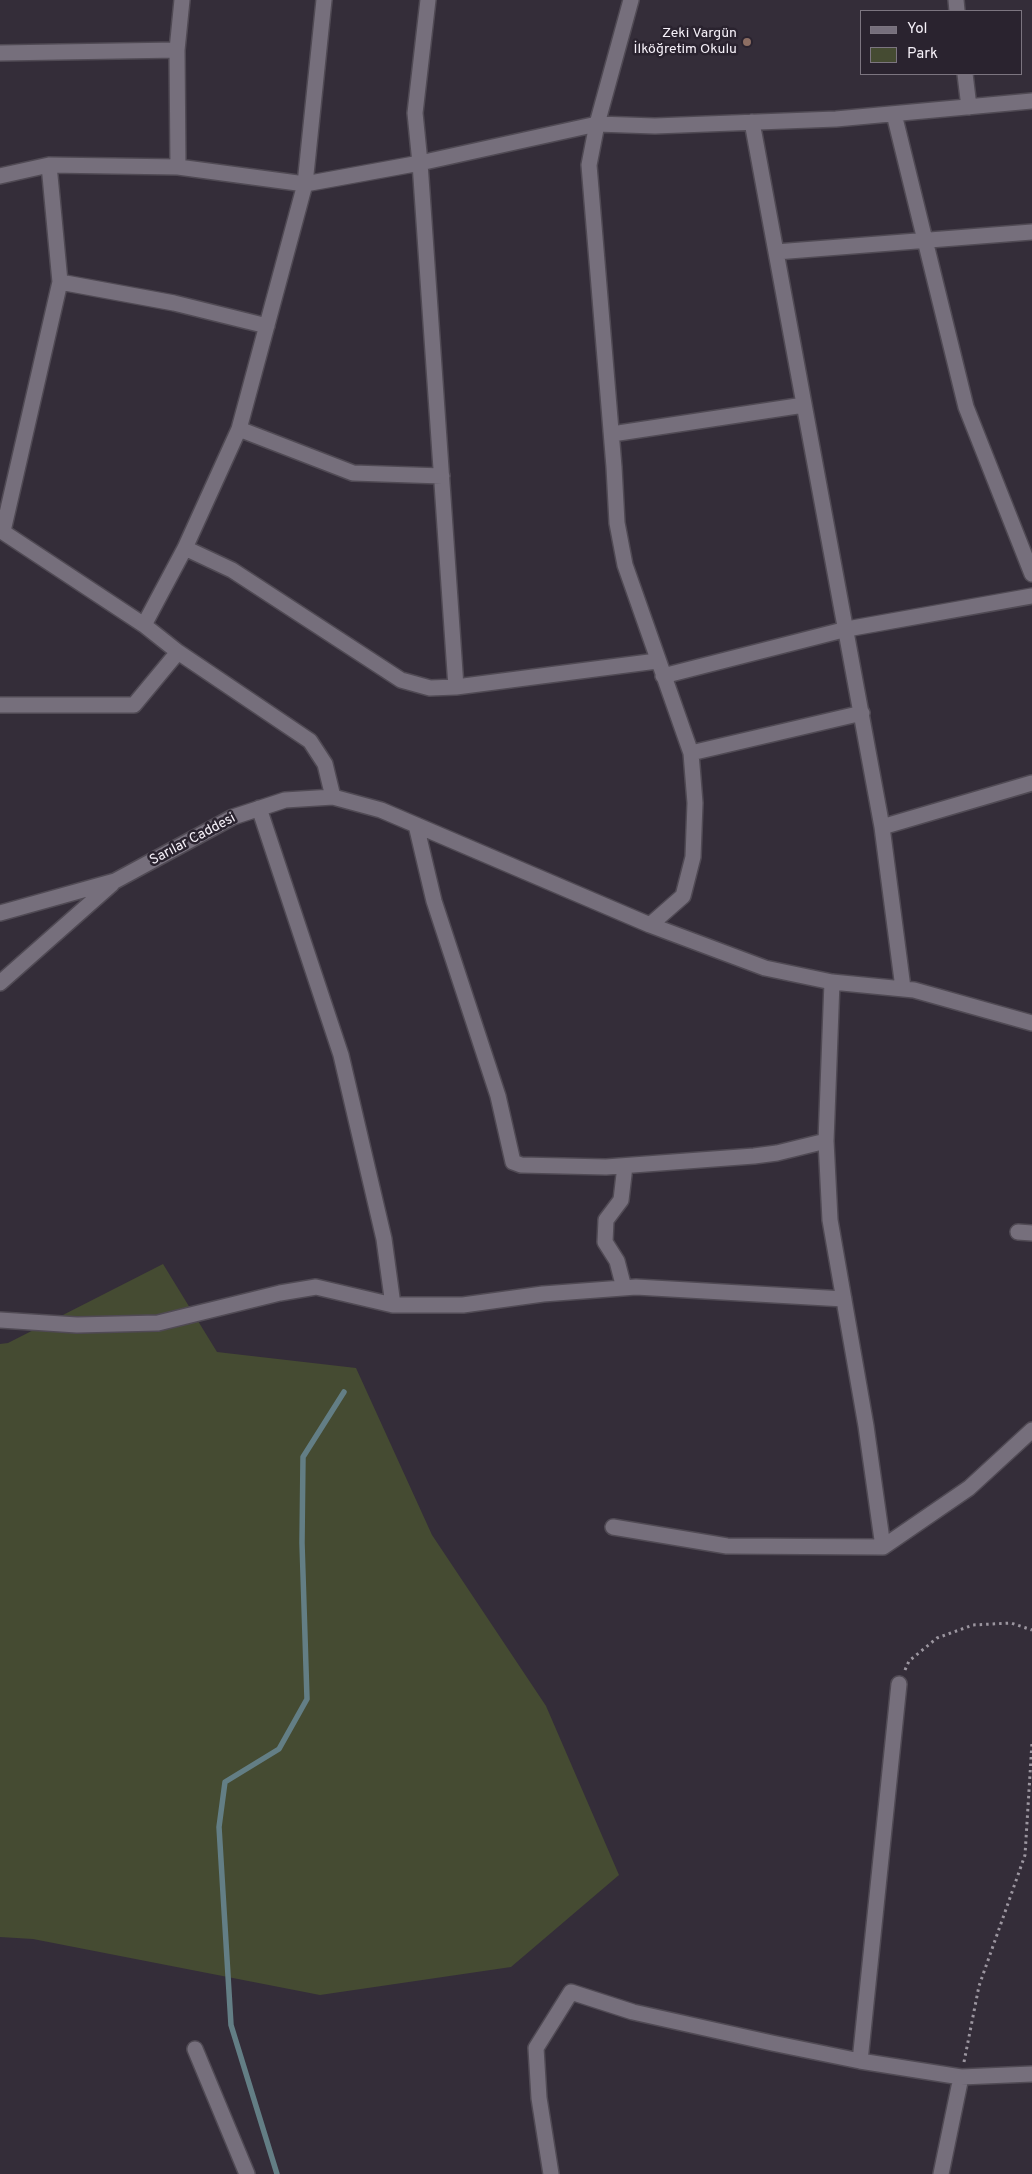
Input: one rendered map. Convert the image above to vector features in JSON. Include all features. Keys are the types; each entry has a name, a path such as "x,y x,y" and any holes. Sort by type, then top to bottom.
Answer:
{"street":[{"path":"178,167 177,50 182,0"},
{"path":"144,625 185,548 239,429 305,184 324,0"},
{"path":"428,0 415,113 456,687"},
{"path":"631,0 597,124 589,165 612,434 617,522 625,565 657,661 691,753 695,803 693,857 683,896 650,925"},
{"path":"0,53 177,50"},
{"path":"965,75 969,106"},
{"path":"0,176 49,165 178,167 305,184 420,163 597,124 655,126 752,122 894,114 1032,101"},
{"path":"894,114 966,407 1032,574"},
{"path":"752,122 882,827 903,988"},
{"path":"49,165 60,282 1,531 144,625 178,652 310,741 326,764 333,797"},
{"path":"776,252 1032,232"},
{"path":"60,282 174,303 267,326"},
{"path":"612,434 804,405"},
{"path":"239,429 353,473 442,476"},
{"path":"185,548 232,570 401,680 430,688 456,687 657,661"},
{"path":"663,676 847,629 1032,596"},
{"path":"0,706 134,705 178,652"},
{"path":"691,753 862,713"},
{"path":"882,827 1032,783"},
{"name":"Sarılar Caddesi","path":"0,983 115,881 233,817 285,800 333,797 381,810 650,925 765,968 832,982 914,990 1032,1023"},
{"path":"259,808 342,1055 384,1239 393,1305"},
{"path":"416,825 434,901 498,1096 513,1162 530,1165 626,1166 778,1153 826,1141"},
{"name":"Sarılar Caddesi","path":"0,912 115,881"},
{"path":"832,982 826,1141 830,1220 866,1426 882,1547"},
{"path":"624,1288 617,1261 604,1242 606,1220 621,1200 626,1166"},
{"path":"0,1320 77,1325 158,1323 280,1293 316,1288 393,1305 462,1305 543,1294 636,1287 844,1299"},
{"path":"613,1527 727,1546 882,1547 969,1488 1032,1430"},
{"path":"860,2061 899,1684"},
{"path":"551,2174 539,2098 536,2048 571,1992 633,2012 860,2061 961,2077 1032,2074"},
{"path":"195,2049 247,2174"},
{"path":"941,2174 961,2077"}],"path":[{"path":"899,1684 908,1661 937,1638 973,1624 1011,1623 1032,1630"},
{"path":"961,2077 979,1986 1025,1855 1032,1742"}],"green space":[{"path":"163,1264 217,1352 356,1368 432,1535 546,1706 619,1875 511,1967 320,1995 33,1939 0,1937 0,1344 8,1343"}],"waterway":[{"path":"277,2174 231,2025 219,1827 225,1782 279,1749 307,1699 302,1543 303,1457 344,1392"}],"place":[{"name":"Zeki Vargün İlköğretim Okulu","path":"747,42"}]}
